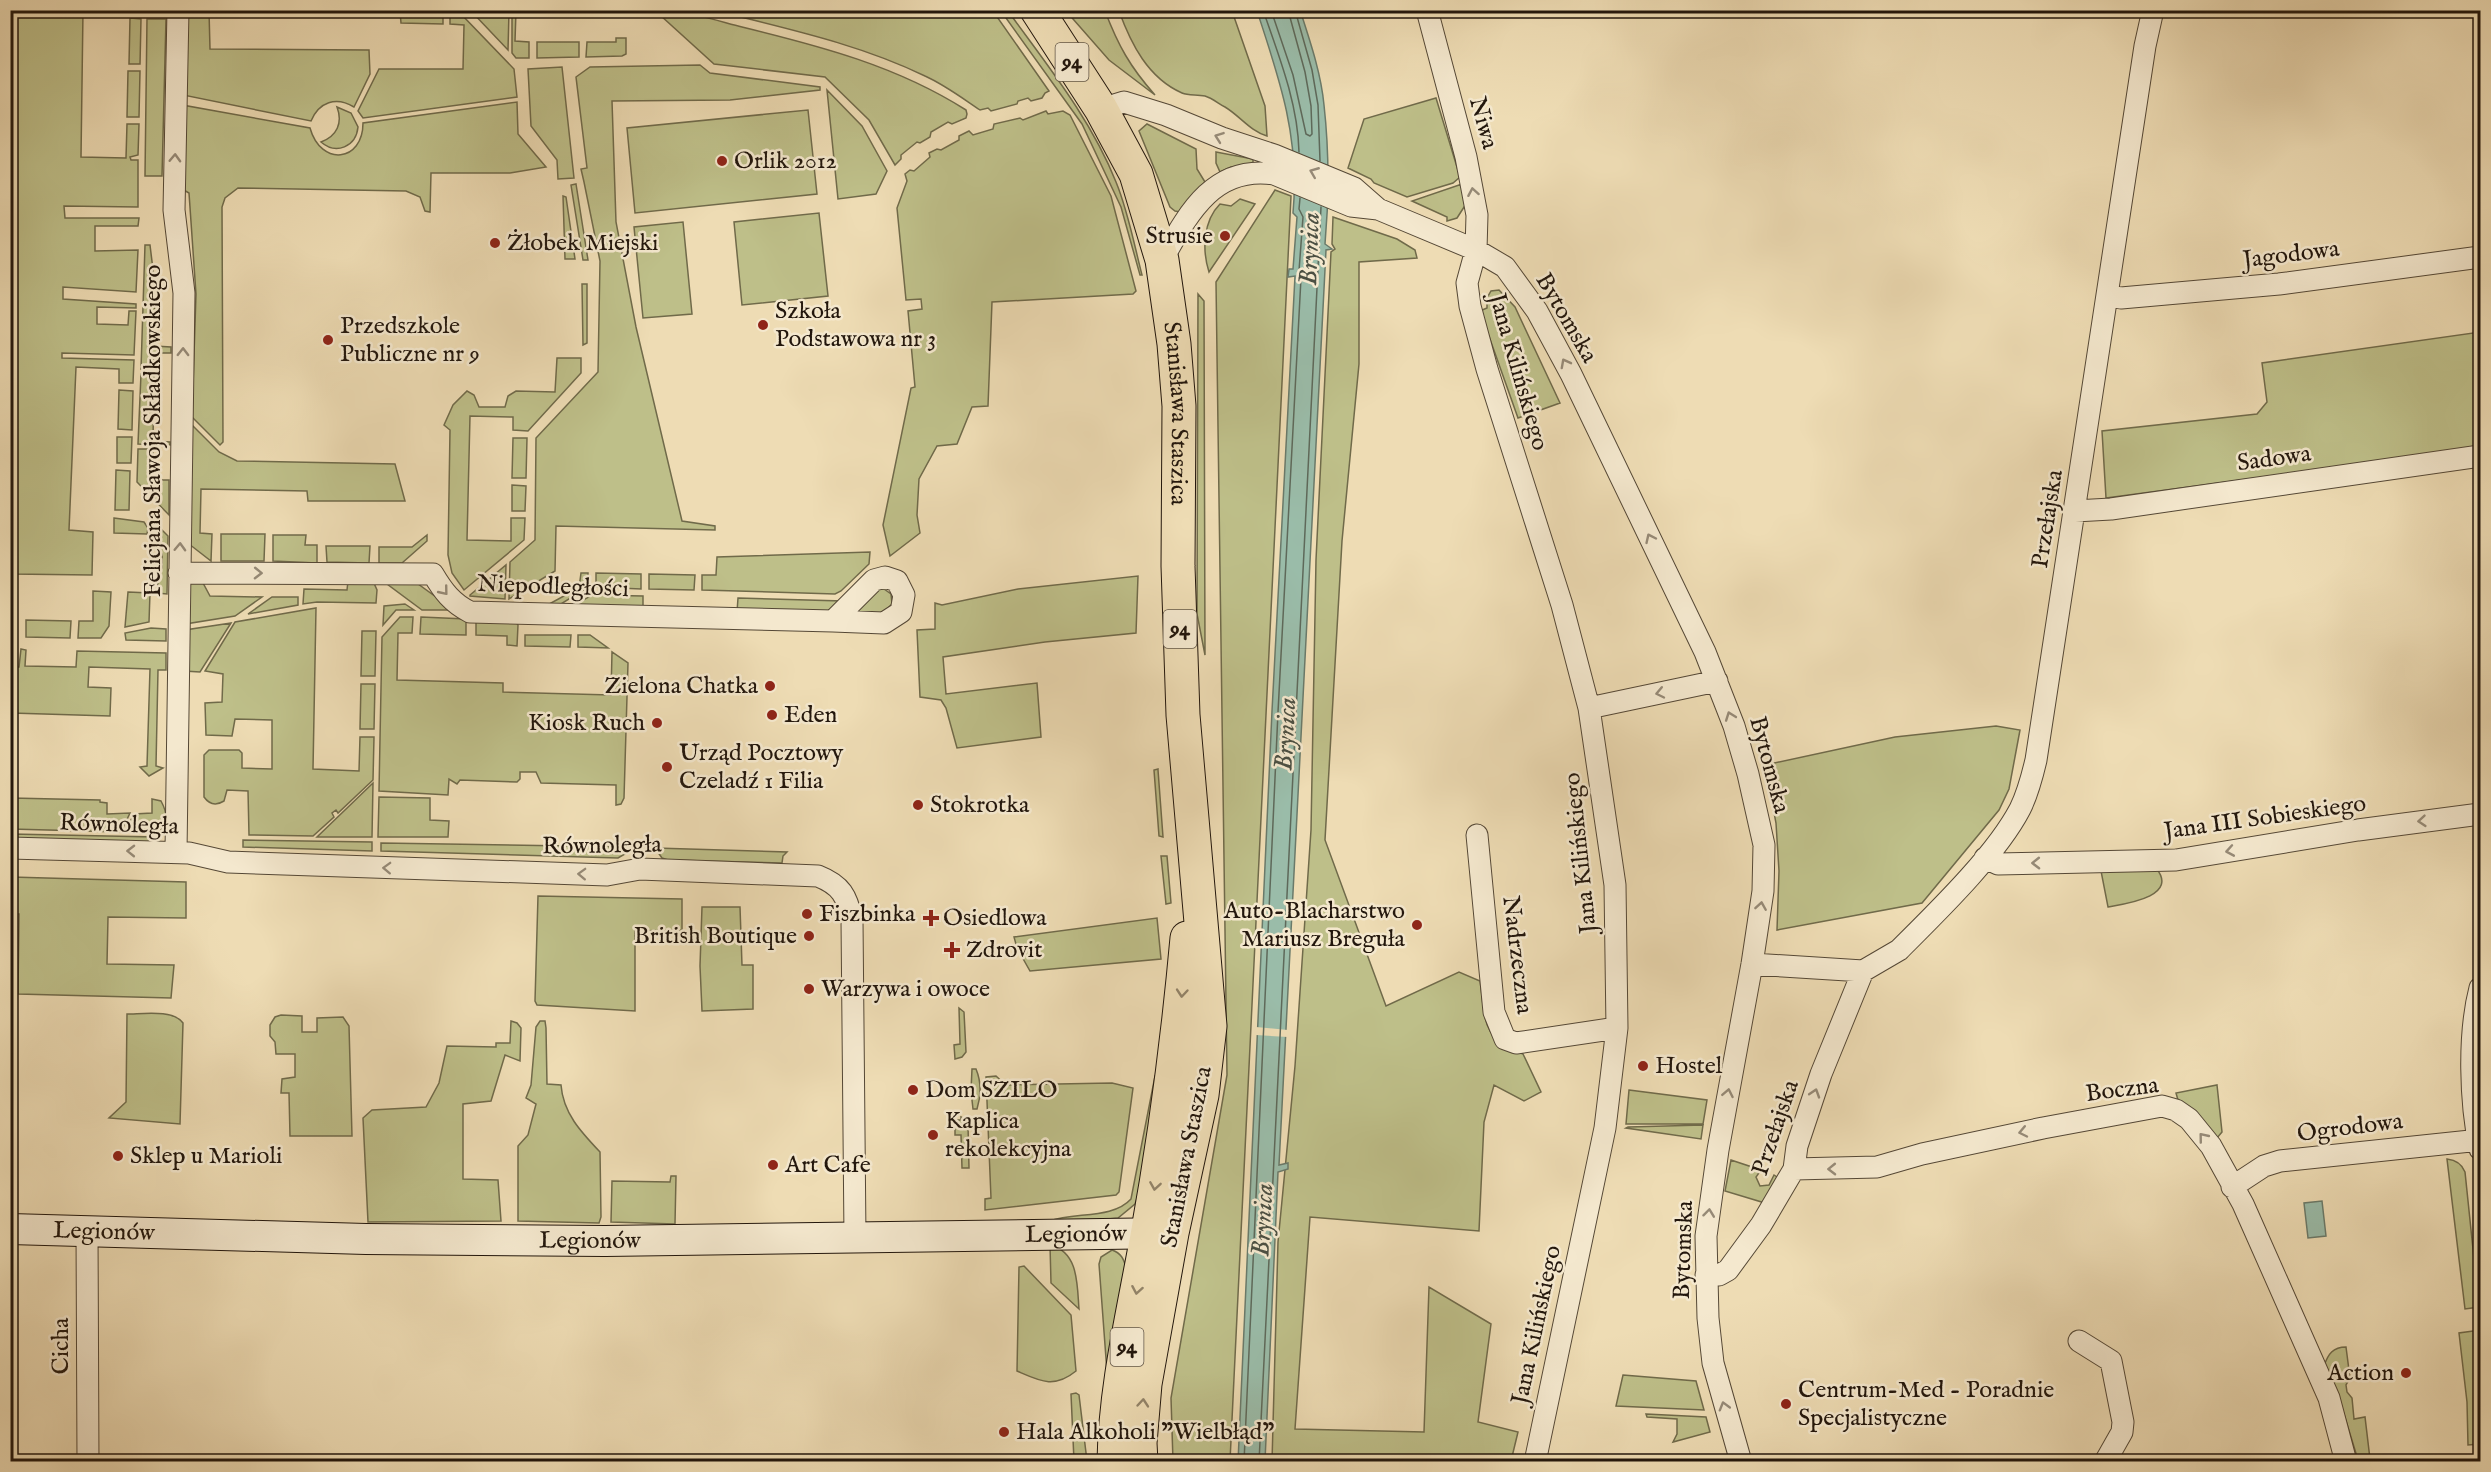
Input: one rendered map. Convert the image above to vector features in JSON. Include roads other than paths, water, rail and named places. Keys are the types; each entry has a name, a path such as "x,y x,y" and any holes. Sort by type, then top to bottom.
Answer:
{"main road":[{"name":"Stanisława Staszica","path":"1037,10 1101,110 1136,174 1162,260 1174,344 1179,406 1180,657 1185,748 1195,851 1144,1383 1141,1461"},
{"name":"Stanisława Staszica","path":"1114,1461 1120,1385 1160,1233"}],"street":[{"name":"Felicjana Sławoja Składkowskiego","path":"176,852 184,293 174,210 178,10"},
{"name":"Niwa","path":"1427,10 1471,179 1477,214 1476,250"},
{"name":"Przełajska","path":"1706,1275 1719,1275 1728,1270 1766,1218 1794,1170 1797,1146 1821,1074 1863,971 1899,950 1985,858 2020,810 2030,784 2036,760 2075,512 2145,46 2153,10"},
{"name":"Bytomska","path":"1101,110 1124,102 1166,115 1222,138 1276,165 1476,250 1505,267 1537,312 1571,374 1717,681 1748,774 1764,845 1763,891 1718,1150 1706,1236 1708,1318 1713,1363 1741,1461"},
{"name":"Bytomska","path":"1162,260 1185,219 1214,188 1226,180 1246,173 1261,172 1276,165"},
{"name":"Jana Kilińskiego","path":"1476,250 1467,283 1470,306 1487,369 1562,605 1589,708 1615,885 1617,1028 1605,1128 1535,1461"},
{"name":"Jagodowa","path":"2108,296 2121,298 2279,284 2481,257"},
{"name":"Sadowa","path":"2075,512 2111,509 2481,456"},
{"name":"Niepodległości","path":"179,573 433,574 443,592 470,612 833,621"},
{"path":"1589,708 1717,681"},
{"name":"Jana III Sobieskiego","path":"1985,858 1998,864 2176,860 2369,828 2481,814"},
{"name":"Nadrzeczna","path":"1477,835 1494,1012 1505,1038 1516,1043 1617,1028"},
{"name":"Równoległa","path":"10,848 176,852 228,862 368,867 607,875 640,869 818,876 832,882 849,904 852,920 855,1238"},
{"path":"1752,964 1863,971"},
{"path":"2480,1143 2476,1128 2473,1042 2474,1012 2481,988"},
{"name":"Boczna","path":"1794,1170 1877,1167 1922,1154 2043,1128 2162,1106 2176,1110 2189,1119 2211,1146 2232,1188 2243,1204 2329,1398 2346,1461"},
{"name":"Ogrodowa","path":"2232,1188 2264,1166 2280,1161 2480,1143"},
{"name":"Legionów","path":"10,1229 366,1239 605,1241 1160,1233"},
{"name":"Cicha","path":"87,1230 88,1461"},
{"path":"2079,1341 2111,1361 2123,1422 2122,1432 2105,1461"}],"water":[{"name":"Brynica","path":"1300,10 1315,57 1323,93 1328,174 1325,244 1332,249 1326,250 1279,1165 1288,1163 1288,1169 1278,1172 1265,1461 1238,1462 1272,711 1295,276 1288,277 1289,269 1293,269 1297,217 1293,213 1294,160 1291,135 1280,86 1257,11"},
{"path":"2322,1201 2326,1236 2308,1238 2304,1203"}],"place":[{"name":"Orlik 2012","path":"722,161"},
{"name":"Strusie","path":"1225,236"},
{"name":"Żłobek Miejski","path":"495,243"},
{"name":"Szkoła Podstawowa nr 3","path":"763,325"},
{"name":"Przedszkole Publiczne nr 9","path":"328,340"},
{"name":"Zielona Chatka","path":"770,686"},
{"name":"Eden","path":"772,715"},
{"name":"Kiosk Ruch","path":"657,723"},
{"name":"Urząd Pocztowy Czeladź 1 Filia","path":"667,767"},
{"name":"Stokrotka","path":"918,805"},
{"name":"Fiszbinka","path":"807,914"},
{"name":"Osiedlowa","path":"931,918"},
{"name":"Auto-Blacharstwo Mariusz Breguła","path":"1417,925"},
{"name":"British Boutique","path":"809,936"},
{"name":"Zdrovit","path":"952,950"},
{"name":"Warzywa i owoce","path":"809,989"},
{"name":"Hostel","path":"1643,1066"},
{"name":"Dom SZILO","path":"913,1090"},
{"name":"Kaplica rekolekcyjna","path":"933,1135"},
{"name":"Sklep u Marioli","path":"118,1156"},
{"name":"Art Cafe","path":"773,1165"},
{"name":"Action","path":"2406,1373"},
{"name":"Centrum-Med - Poradnie Specjalistyczne","path":"1786,1404"},
{"name":"Hala Alkoholi \"Wielbłąd\"","path":"1004,1432"}]}
